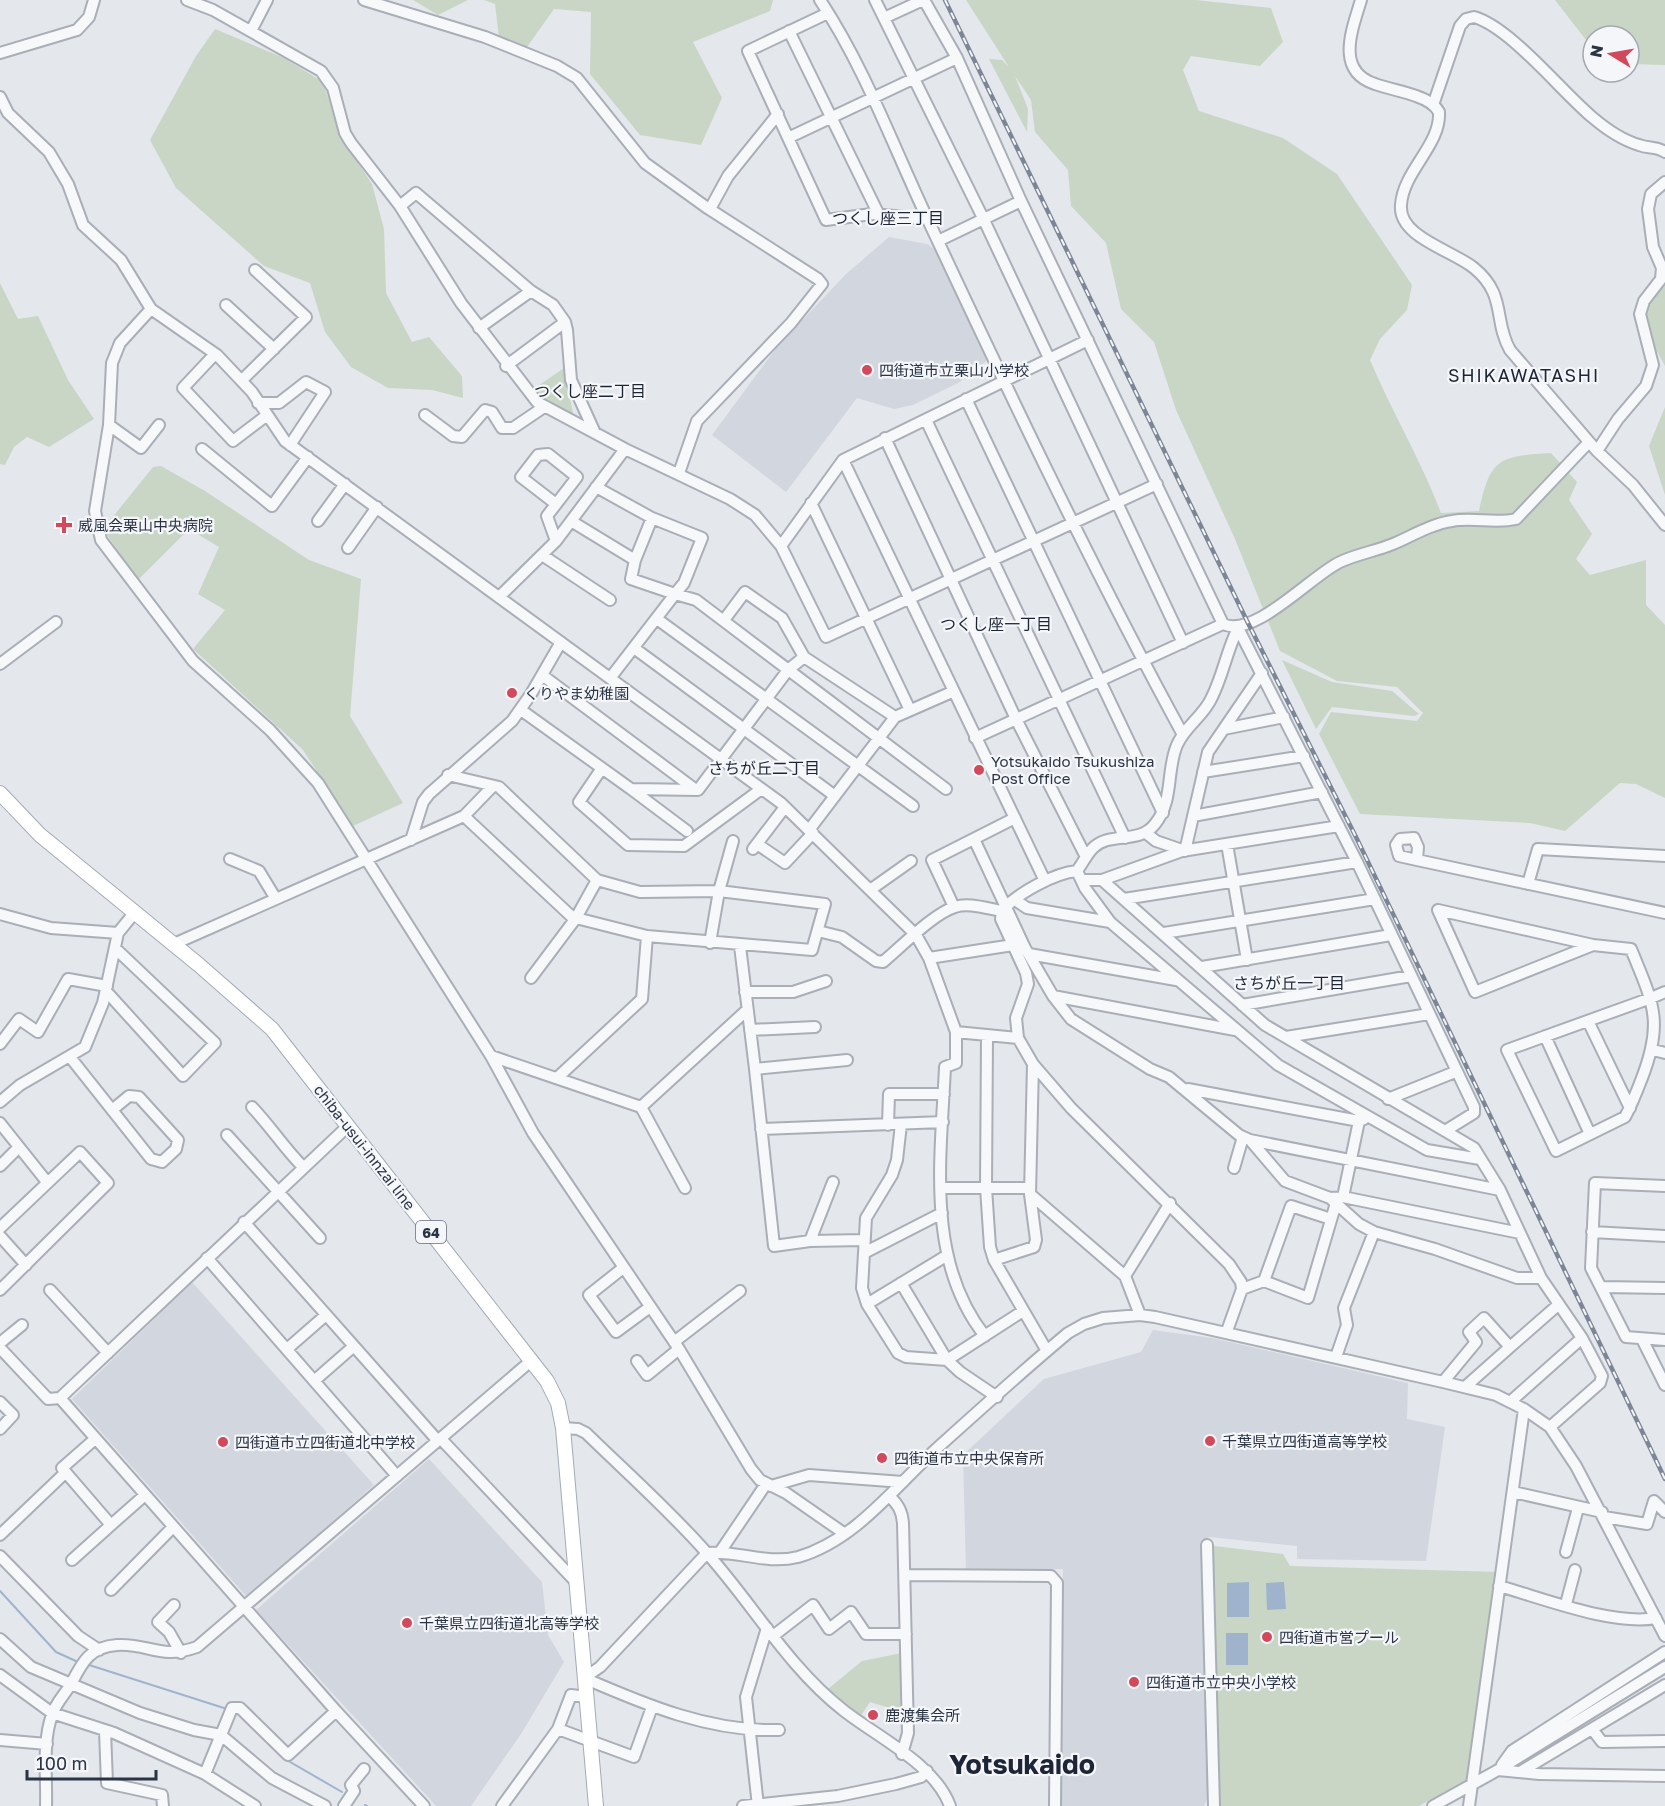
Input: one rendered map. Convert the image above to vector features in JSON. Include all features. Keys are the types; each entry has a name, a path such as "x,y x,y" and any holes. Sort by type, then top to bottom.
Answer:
{"main road":[{"name":"chiba-usui-innzai line","path":"0,793 40,835 174,944 272,1029 532,1360 554,1392 562,1428 596,1806"}],"street":[{"path":"0,52 77,30 89,17 94,0"},
{"path":"187,0 213,10 321,71 336,95 345,133 351,143 400,206 506,366 537,402 625,449 679,473 748,509 764,522 781,546 826,637 1157,484"},
{"path":"251,31 267,0"},
{"path":"364,0 476,33 577,78 645,163 822,284 791,323 697,421 679,473"},
{"path":"820,0 873,97 927,219 1074,522 1143,661 1182,733"},
{"path":"875,0 983,218 1183,643"},
{"path":"884,18 923,0 957,58 1021,201 1223,624"},
{"path":"1360,0 1349,43 1349,60 1356,73 1374,84 1413,94 1433,105 1438,112 1437,129 1406,182 1401,205 1404,224 1412,232 1463,260 1488,282 1500,308 1506,344 1510,350 1597,451 1633,485 1665,525"},
{"path":"828,13 748,51 826,220 879,215 927,219"},
{"path":"1433,105 1460,26 1466,19 1474,16 1499,30 1592,117 1619,136 1641,146 1658,147 1665,153"},
{"path":"789,31 879,215"},
{"path":"789,136 957,58"},
{"path":"0,97 8,113 49,152 68,184 83,225 121,260 151,309 216,354 242,380 266,416 290,445 611,677 785,807 916,935 929,958 956,1032 956,1063 945,1067 942,1213 946,1256 963,1306 985,1336"},
{"path":"710,209 728,176 778,114"},
{"path":"1597,451 1618,419 1646,386 1653,365 1640,314 1644,302 1661,279 1662,268 1653,247 1648,209 1651,194 1665,182"},
{"path":"400,206 416,194 531,291 554,305 564,322 571,380 595,433"},
{"path":"938,241 1021,201"},
{"path":"242,380 306,317 255,270"},
{"path":"479,328 531,291"},
{"path":"226,305 274,349"},
{"path":"151,309 120,343 112,363 109,425 95,505 97,528 101,540 193,661 270,730 304,766 367,858 491,1056 533,1133 676,1346 751,1469 769,1485 786,1493 845,1534"},
{"path":"506,366 564,322"},
{"path":"781,546 843,460 1088,340"},
{"path":"216,354 183,388 233,441 266,416"},
{"path":"258,402 279,403 306,382 325,392 290,445"},
{"path":"966,399 1163,813"},
{"path":"425,415 453,436 462,437 485,410 492,412 502,428 513,428 544,407"},
{"path":"926,420 1125,838"},
{"path":"109,425 141,448 159,425"},
{"path":"885,438 1017,719 1086,857"},
{"path":"1480,1159 1427,1150 1364,1119 1278,1065 1110,922 1085,888 1080,876 1086,857 1094,848 1104,842 1146,834 1163,813 1170,786 1175,748 1182,733 1212,698 1238,628 1296,594 1339,562 1391,545 1443,523 1516,519 1589,442"},
{"path":"202,449 272,506 308,458"},
{"path":"500,596 556,541 625,449"},
{"path":"556,504 521,477 538,455 548,454 577,477 547,516 556,541"},
{"path":"843,460 952,692 1045,881"},
{"path":"318,521 345,484"},
{"path":"596,487 652,518 702,538 684,583 611,677"},
{"path":"811,504 910,710"},
{"path":"348,548 377,507"},
{"path":"652,518 635,560 631,579 696,600 946,789"},
{"path":"571,521 635,560"},
{"path":"542,555 609,600"},
{"path":"724,620 745,592 782,618 804,657 894,717"},
{"path":"657,619 913,806"},
{"path":"0,664 56,622"},
{"path":"975,738 1223,624 1238,628 1357,862 1474,1113 1445,1131"},
{"path":"411,840 423,802 448,775 512,721 521,710 561,642"},
{"path":"634,648 835,796"},
{"path":"696,790 788,670 804,657"},
{"path":"1185,851 1209,752 1262,673"},
{"path":"542,675 696,790"},
{"path":"785,807 755,847 785,863 894,717 952,692"},
{"path":"521,710 687,831"},
{"path":"1224,729 1284,717"},
{"path":"1203,772 1304,756"},
{"path":"602,768 579,802 628,845 637,847 684,846 760,790"},
{"path":"448,775 499,787 597,880 640,892 719,891 825,904 819,931 812,950 740,946 647,936 576,918 571,916 464,816"},
{"path":"174,944 464,816 493,786"},
{"path":"631,789 696,790"},
{"path":"1193,816 1322,792"},
{"path":"954,907 932,860 1015,818"},
{"path":"1227,1331 1242,1289 1241,1282 1229,1264 1170,1203 1071,1108 1033,1064 1018,1038 1016,1018 1028,984 1026,973 1001,919 1008,906 1045,881 1063,872 1102,880 1185,851 1339,826"},
{"path":"1146,834 1156,841 1185,851"},
{"path":"974,839 1029,954 1053,996 1071,1019 1185,1088 1246,1138 1285,1181 1337,1199 1520,1233"},
{"path":"710,943 719,891 733,841"},
{"path":"1227,844 1246,960"},
{"path":"1528,884 1538,849 1665,856"},
{"path":"230,859 259,871 276,899"},
{"path":"1417,860 1665,913"},
{"path":"870,890 911,861"},
{"path":"1124,899 1357,862"},
{"path":"531,978 576,918 597,880"},
{"path":"1102,880 1265,1025 1474,1148 1500,1190 1541,1278 1582,1338 1602,1376 1600,1383 1550,1427"},
{"path":"1164,933 1375,899"},
{"path":"819,931 842,937 876,961 883,962 916,935 921,928 954,907 1008,906 1110,922"},
{"path":"1593,945 1474,992 1438,910 1593,945 1631,949 1651,998 1656,1026 1653,1050 1625,1117 1556,1150 1507,1050 1651,998 1665,992"},
{"path":"2,1095 85,1047 107,989 118,933 135,912"},
{"path":"0,914 51,928 118,933"},
{"path":"1202,967 1391,935"},
{"path":"557,1078 642,999 647,936"},
{"path":"929,958 1013,945"},
{"path":"740,946 774,1246 810,1241 864,1240"},
{"path":"0,1044 19,1019 38,1032 68,979 107,989 183,1076 215,1043 116,950"},
{"path":"1029,954 1179,981"},
{"path":"1242,1005 1411,976"},
{"path":"745,992 793,992 826,981"},
{"path":"1053,996 1236,1030"},
{"path":"641,1107 747,1011"},
{"path":"1286,1037 1429,1014"},
{"path":"1588,1020 1630,1108"},
{"path":"750,1030 815,1026"},
{"path":"956,1032 1018,1038"},
{"path":"987,1036 986,1188 990,1247 994,1260 1047,1351"},
{"path":"1545,1036 1590,1134"},
{"path":"1653,1050 1665,1053"},
{"path":"491,1056 641,1107 686,1188"},
{"path":"70,1057 112,1110 151,1159 162,1162 176,1149 178,1140 139,1096 129,1095 112,1110"},
{"path":"754,1069 847,1060"},
{"path":"994,1260 1034,1247 1036,1240 1030,1191 1033,1064"},
{"path":"1388,1099 1455,1072"},
{"path":"1185,1088 1364,1119"},
{"path":"888,1125 890,1094 944,1094"},
{"path":"252,1107 279,1135 285,1149 303,1167"},
{"path":"1242,1289 1264,1281 1308,1298 1337,1199 1364,1119"},
{"path":"761,1129 943,1122"},
{"path":"0,1123 47,1182"},
{"path":"901,1124 897,1160 892,1175 866,1218 862,1288 867,1304 898,1353 906,1357 947,1359 1023,1311"},
{"path":"0,1348 48,1399 60,1398 348,1126"},
{"path":"227,1135 320,1238"},
{"path":"1246,1138 1500,1190"},
{"path":"1234,1168 1246,1138"},
{"path":"0,1166 18,1148"},
{"path":"0,1228 80,1152 108,1183 0,1290"},
{"path":"810,1241 833,1182"},
{"path":"1665,1186 1595,1183 1592,1232 1592,1268 1626,1337 1665,1340"},
{"path":"942,1188 1030,1191 1125,1276 1140,1315"},
{"path":"1337,1199 1359,1224 1374,1232 1435,1249 1517,1278 1541,1278"},
{"path":"1125,1276 1170,1203"},
{"path":"1264,1281 1291,1206 1331,1219"},
{"path":"864,1253 942,1213"},
{"path":"244,1222 439,1440 576,1582"},
{"path":"1336,1356 1347,1325 1344,1308 1374,1232"},
{"path":"1592,1232 1665,1236"},
{"path":"0,1236 26,1265"},
{"path":"867,1304 946,1256"},
{"path":"207,1258 398,1476"},
{"path":"623,1268 589,1295 616,1332 650,1307"},
{"path":"901,1283 947,1359 960,1372 997,1396"},
{"path":"1602,1287 1665,1288"},
{"path":"50,1290 108,1353"},
{"path":"637,1361 647,1375 676,1346 740,1291"},
{"path":"1465,1387 1558,1305"},
{"path":"287,1349 326,1315"},
{"path":"584,1678 600,1667 707,1553 720,1552 748,1558 781,1560 810,1552 845,1534 1047,1351 1084,1324 1103,1318 1140,1315 1227,1331 1465,1387 1524,1409 1550,1427 1603,1515 1665,1636"},
{"path":"1443,1382 1476,1342 1468,1332 1484,1318 1510,1347"},
{"path":"0,1343 22,1325"},
{"path":"1510,1402 1582,1338"},
{"path":"1642,1339 1665,1385"},
{"path":"314,1381 354,1346"},
{"path":"46,1806 47,1744 52,1713 72,1683 81,1663 99,1650 116,1645 158,1652 181,1653 197,1647 532,1360"},
{"path":"60,1398 336,1711 424,1806"},
{"path":"0,1401 14,1415 0,1429"},
{"path":"1469,1806 1524,1409"},
{"path":"562,1428 578,1429 586,1433 707,1553 804,1673 841,1709 927,1771 940,1787 950,1806"},
{"path":"95,1439 62,1468 111,1525"},
{"path":"0,1535 65,1473"},
{"path":"720,1552 769,1485 809,1475 903,1482"},
{"path":"1513,1492 1647,1524 1654,1501 1665,1512"},
{"path":"72,1560 145,1495"},
{"path":"889,1496 896,1502 902,1513 908,1733 902,1754"},
{"path":"1566,1552 1578,1508"},
{"path":"111,1590 173,1527"},
{"path":"1207,1545 1214,1806"},
{"path":"0,1556 69,1627 99,1650"},
{"path":"1566,1604 1575,1570"},
{"path":"905,1575 1051,1576 1057,1583 1055,1806"},
{"path":"1499,1586 1638,1621 1656,1618"},
{"path":"174,1605 158,1622 169,1632 181,1653"},
{"path":"758,1804 746,1697 770,1632 813,1605 829,1629 851,1612 866,1634 906,1634"},
{"path":"0,1639 31,1667 140,1713 222,1736 272,1778 325,1806"},
{"path":"1498,1770 1512,1751 1665,1652"},
{"path":"1433,1806 1498,1770 1665,1667"},
{"path":"0,1675 52,1713 105,1731 205,1774 255,1806"},
{"path":"584,1678 652,1707 749,1731 779,1730"},
{"path":"1520,1772 1665,1685"},
{"path":"502,1806 558,1728 571,1695 586,1697"},
{"path":"558,1728 634,1757 652,1707"},
{"path":"205,1774 231,1710 240,1708 288,1755 336,1711"},
{"path":"1592,1729 1602,1742 1665,1741"},
{"path":"105,1731 107,1783 162,1795 163,1806"},
{"path":"0,1740 47,1744"},
{"path":"344,1806 354,1791 351,1785 364,1769"},
{"path":"1498,1770 1665,1776"},
{"path":"743,1806 838,1796 921,1777 927,1771"}],"shaded area":[{"name":"四街道市立栗山小学校","path":"889,237 927,244 936,250 989,359 960,382 913,405 894,409 857,398 786,492 712,435 777,347 845,275"},
{"name":"四街道市立四街道北中学校","path":"192,1282 374,1485 247,1597 72,1399"},
{"name":"千葉県立四街道高等学校","path":"1153,1330 1212,1338 1408,1383 1407,1419 1445,1427 1426,1561 1297,1559 1297,1546 1209,1537 1203,1541 1209,1795 1204,1806 1061,1806 1063,1569 966,1571 963,1455 1044,1379 1141,1352"},
{"name":"千葉県立四街道北高等学校","path":"429,1459 542,1582 548,1635 564,1662 521,1734 471,1806 436,1806 256,1610"}],"green space":[{"path":"413,0 468,0 438,15"},
{"path":"484,0 773,0 770,11 693,42 722,98 701,145 640,135 590,74 591,12 554,9 527,47 499,38 495,4"},
{"path":"966,0 1196,0 1271,8 1283,42 1260,66 1191,56 1183,70 1199,111 1283,138 1337,174 1412,285 1407,310 1380,339 1370,360 1425,474 1441,513 1479,511 1487,480 1499,464 1519,456 1551,453 1577,482 1569,500 1592,534 1576,559 1590,575 1646,560 1646,605 1665,625 1665,798 1636,784 1620,783 1565,831 1530,823 1360,814 1319,734 1331,712 1417,721 1423,713 1397,687 1337,681 1280,651 1235,539 1176,410 1154,342 1121,309 1106,243 1071,206 1068,170 1035,132 1031,100 1015,76 1028,109 1027,132 989,59 1002,60 1009,67"},
{"path":"1555,0 1665,0 1665,65 1641,64 1641,24 1581,24 1581,34"},
{"path":"215,29 284,58 323,82 341,138 372,184 384,229 386,293 412,342 429,337 462,376 463,398 432,390 388,388 351,367 325,332 310,283 264,266 176,188 150,140 196,56"},
{"path":"1665,279 1665,366 1646,331 1639,302"},
{"path":"0,283 18,319 38,316 68,380 94,419 49,447 27,437 14,447 5,465 0,464"},
{"path":"564,368 574,418 550,406 532,390"},
{"path":"1665,407 1665,495 1649,446"},
{"path":"161,466 205,491 309,560 361,579 350,716 403,803 353,826 303,750 193,649 225,610 198,594 219,547 189,529 138,580 103,529 153,467"},
{"path":"1282,660 1332,682 1392,691 1419,714 1414,716 1332,707 1316,729"},
{"path":"1214,1546 1283,1554 1290,1566 1499,1572 1476,1706 1468,1779 1419,1806 1217,1806 1211,1550"},
{"path":"902,1653 906,1713 870,1702 860,1717 850,1712 828,1689 862,1661"}],"water":[{"path":"1249,1582 1249,1617 1227,1617 1227,1583"},
{"path":"1284,1582 1286,1609 1267,1610 1266,1583"},
{"path":"1226,1633 1248,1633 1248,1665 1226,1665"}],"waterway":[{"path":"0,1591 56,1652 78,1662"},
{"path":"86,1664 227,1709"},
{"path":"235,1711 259,1734"},
{"path":"285,1759 342,1792"}],"railway":[{"path":"945,0 1248,623 1356,837 1665,1479"}],"place":[{"name":"四街道市立栗山小学校","path":"867,370"},
{"name":"威風会栗山中央病院","path":"64,525"},
{"name":"くりやま幼稚園","path":"512,693"},
{"name":"Yotsukaido Tsukushiza Post Office","path":"979,770"},
{"name":"千葉県立四街道高等学校","path":"1210,1441"},
{"name":"四街道市立四街道北中学校","path":"223,1442"},
{"name":"四街道市立中央保育所","path":"882,1458"},
{"name":"千葉県立四街道北高等学校","path":"407,1623"},
{"name":"四街道市営プール","path":"1267,1637"},
{"name":"四街道市立中央小学校","path":"1134,1682"},
{"name":"鹿渡集会所","path":"873,1715"}],"district":[{"name":"つくし座三丁目","path":"888,218"},
{"name":"SHIKAWATASHI","path":"1524,375"},
{"name":"つくし座二丁目","path":"590,391"},
{"name":"つくし座一丁目","path":"996,624"},
{"name":"さちが丘二丁目","path":"764,768"},
{"name":"さちが丘一丁目","path":"1289,983"},
{"name":"Yotsukaido","path":"1022,1764"}]}
